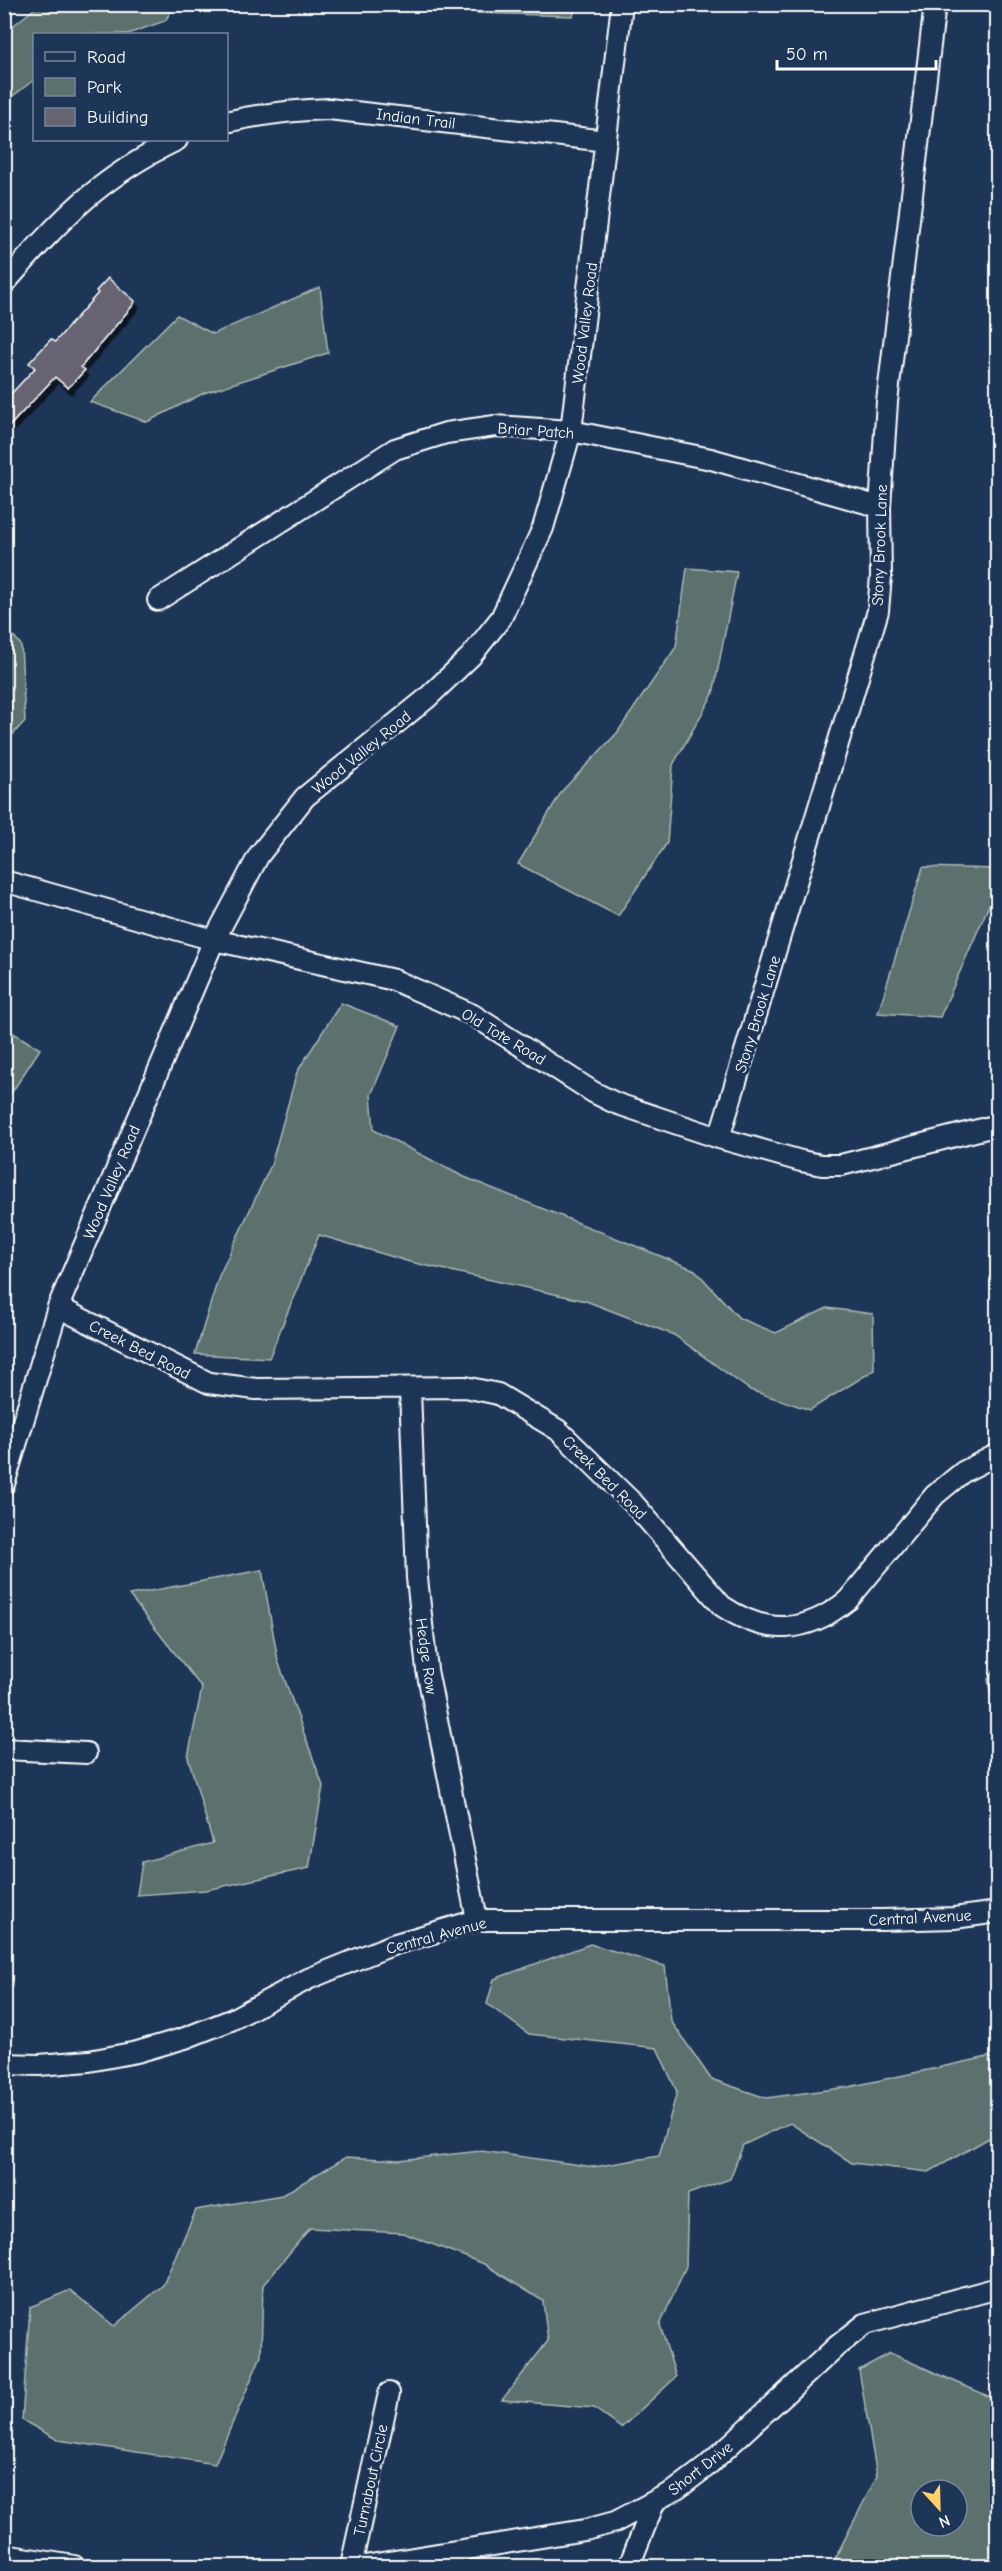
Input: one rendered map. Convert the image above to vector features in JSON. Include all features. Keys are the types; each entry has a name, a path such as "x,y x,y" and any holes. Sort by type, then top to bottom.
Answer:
{"street":[{"name":"Wood Valley Road","path":"4,1484 58,1307 214,940 259,855 305,797 426,699 471,656 501,618 543,528 571,431 622,4"},
{"name":"Stony Brook Lane","path":"719,1138 878,611 881,576 880,507 887,402 935,4"},
{"name":"Indian Trail","path":"228,122 291,111 329,109 606,141"},
{"path":"4,284 57,223 85,197 115,174 175,141"},
{"name":"Briar Patch","path":"158,600 395,449 446,433 495,426 571,431 711,459 880,507"},
{"name":"Old Tote Road","path":"4,881 214,940 394,980 473,1015 593,1092 615,1103 719,1138 801,1161 822,1165 841,1165 998,1125"},
{"name":"Creek Bed Road","path":"58,1307 209,1383 256,1389 465,1388 498,1394 558,1430 635,1505 723,1606 739,1617 757,1624 796,1627 833,1613 848,1600 935,1495 963,1472 998,1454"},
{"name":"Hedge Row","path":"410,1389 417,1578 428,1670 477,1920"},
{"path":"4,1749 86,1753"},
{"name":"Central Avenue","path":"4,2064 39,2065 88,2061 137,2052 185,2038 231,2019 308,1979 382,1949 477,1920 883,1920 954,1918 998,1912"},
{"name":"Short Drive","path":"364,2566 585,2530 615,2522 655,2501 706,2467 837,2346 864,2324 893,2315 960,2301 998,2288"},
{"name":"Turnabout Circle","path":"351,2566 389,2393"},
{"path":"629,2566 655,2501"},
{"path":"4,2555 74,2566"}],"green space":[{"path":"39,4 175,5 165,21 131,33 33,33 33,81 5,102 5,32"},
{"path":"482,4 577,5 573,16 478,13"},
{"path":"320,287 328,353 204,393 147,422 90,402 177,315 213,334"},
{"path":"687,568 737,572 713,694 673,765 667,843 618,916 518,864 562,791 617,733 676,647"},
{"path":"5,625 21,645 25,721 5,743"},
{"path":"923,867 997,869 997,887 940,1017 878,1013"},
{"path":"341,1003 400,1026 371,1095 374,1130 462,1176 695,1270 739,1318 776,1333 827,1308 873,1314 874,1370 810,1410 750,1390 674,1335 586,1301 410,1262 319,1235 269,1358 195,1354 219,1276 271,1165 297,1072"},
{"path":"5,1028 40,1049 5,1103"},
{"path":"262,1570 278,1661 323,1786 309,1868 206,1890 137,1895 142,1862 213,1843 188,1757 202,1688 129,1595"},
{"path":"997,1665 997,1735 988,1679"},
{"path":"590,1944 665,1966 671,2021 711,2079 766,2098 849,2087 997,2055 997,2136 991,2137 929,2172 852,2163 790,2123 743,2145 730,2179 688,2194 686,2266 660,2325 676,2377 621,2428 594,2408 502,2400 548,2341 543,2301 484,2264 403,2233 310,2228 263,2285 261,2356 215,2464 58,2440 22,2420 30,2307 70,2290 114,2326 163,2285 196,2210 282,2195 346,2157 399,2160 481,2151 594,2167 659,2156 677,2092 657,2048 529,2034 487,2004 494,1979"},
{"path":"890,2353 997,2400 997,2566 831,2566 877,2476 859,2370"}],"building":[{"path":"108,278 135,301 134,304 81,367 85,370 68,388 55,377 4,432 4,392 9,396 35,368 29,363 51,339 55,342 98,293 96,291"}]}
